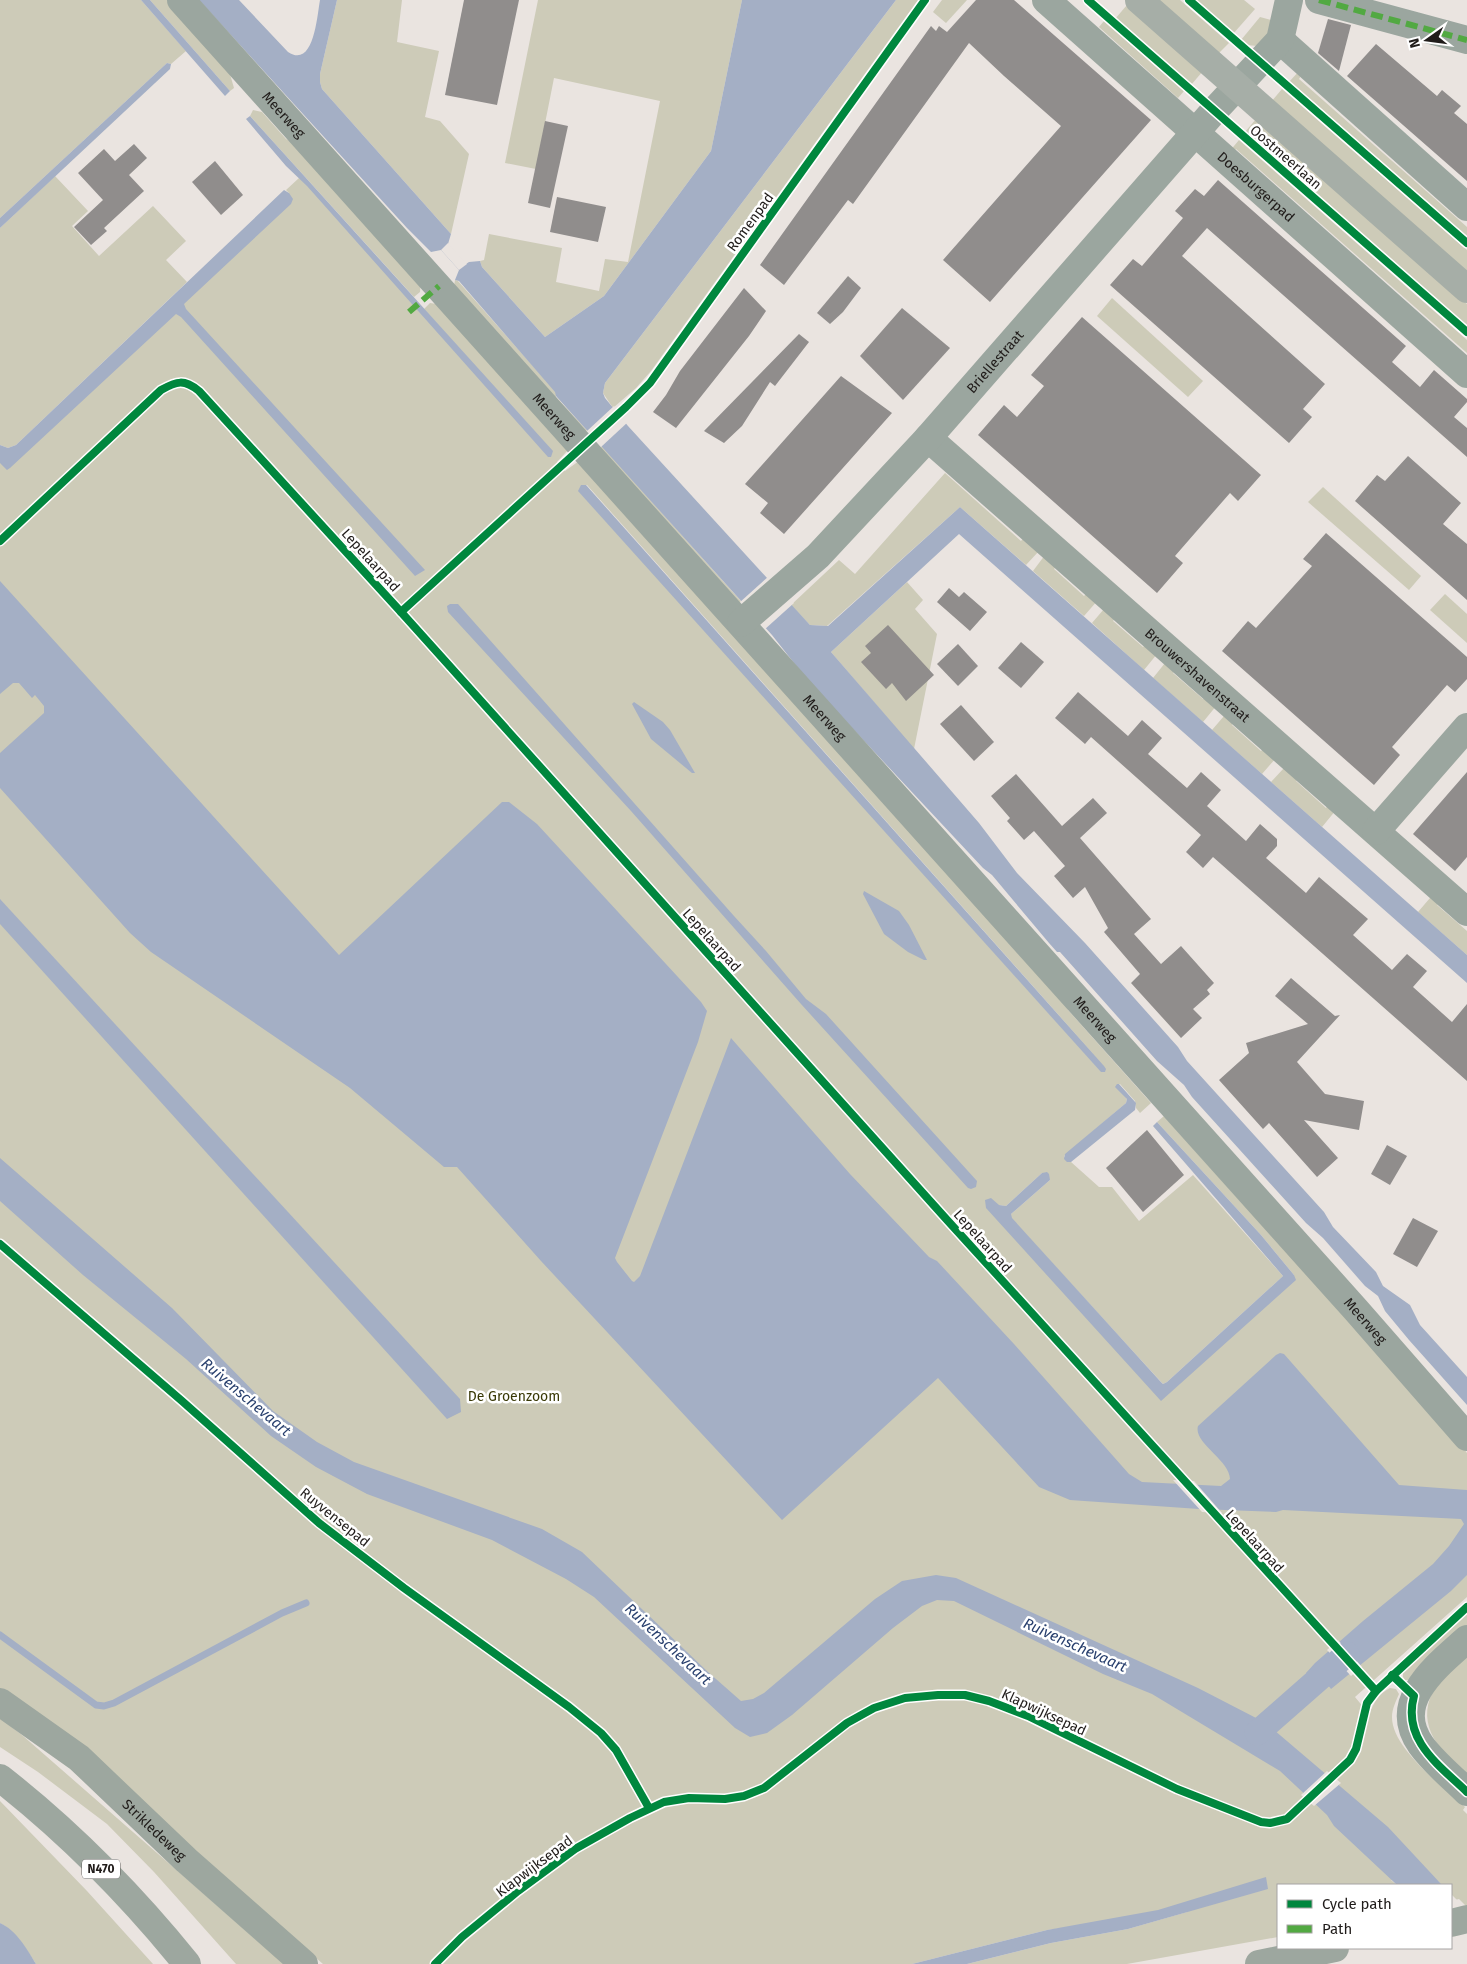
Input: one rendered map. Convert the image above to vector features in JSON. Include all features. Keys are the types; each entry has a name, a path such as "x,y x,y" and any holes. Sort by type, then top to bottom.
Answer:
{"main road":[{"name":"Strikledeweg","path":"0,1702 79,1758 186,1860 304,1964"},
{"name":"N470","path":"0,1778 52,1821 92,1860 151,1919 187,1964"},
{"path":"1452,1923 1467,1919"},
{"path":"1259,1964 1330,1949"}],"street":[{"name":"Meerweg","path":"181,0 745,620 1467,1437"},
{"name":"Doesburgerpad","path":"1046,0 1467,374"},
{"name":"Oostmeerlaan","path":"1139,0 1467,289"},
{"path":"1290,0 1280,40 1467,206"},
{"path":"1319,0 1467,40"},
{"name":"Briellestraat","path":"745,620 818,556 928,438 1280,40"},
{"name":"Brouwershavenstraat","path":"928,438 1467,912"},
{"path":"1376,831 1467,727"},
{"path":"1467,1639 1425,1680 1414,1696 1411,1708 1412,1722 1421,1745 1467,1792"}],"green space":[{"path":"0,0 141,0 186,51 171,64 167,63 0,218"},
{"path":"150,0 170,0 227,64 234,88 230,91"},
{"path":"337,0 402,0 397,42 439,51 425,117 440,121 469,154 451,234 322,89 320,74"},
{"path":"538,0 742,0 711,151 604,296 545,337 482,267 480,261 484,260 489,234 562,248 556,282 599,291 605,259 628,262 660,101 554,78 536,169 505,163"},
{"path":"896,0 918,0 651,371 636,388 613,408 603,393 605,383"},
{"path":"942,0 967,0 946,23 933,12"},
{"path":"1155,0 1180,0 1229,43 1217,55"},
{"path":"1195,0 1244,0 1255,9 1233,34"},
{"path":"1127,5 1203,71 1191,85 1115,19"},
{"path":"1260,17 1275,21 1273,28 1258,46 1246,45 1241,40"},
{"path":"1104,21 1184,91 1178,98 1099,27"},
{"path":"1300,70 1303,73 1299,79 1467,227 1467,238 1289,82"},
{"path":"1282,89 1467,250 1467,276 1271,102"},
{"path":"253,110 262,112 286,139 306,150 421,280 420,292 414,297 250,116"},
{"path":"1256,119 1467,304 1467,327 1247,134 1245,132"},
{"path":"1239,140 1467,340 1467,353 1236,149 1231,155 1229,152"},
{"path":"55,176 88,211 72,226 99,256 153,206 186,241 166,260 187,282 16,445 8,448 0,445 0,228"},
{"name":"De Groenzoom","path":"299,178 304,181 553,453 424,309 430,303 443,305 568,450 557,462 565,471 579,461 1066,998 1068,1010 1151,1103 1140,1113 1136,1108 1135,1101 1120,1084 1117,1084 1127,1099 1126,1103 1064,1156 1069,1162 1099,1187 1112,1187 1139,1221 1193,1175 1283,1276 1163,1384 1011,1218 1011,1214 1050,1180 1042,1173 1006,1206 998,1205 993,1200 1167,1395 1294,1275 1261,1235 1157,1122 1164,1116 1240,1201 1250,1203 1445,1424 1467,1453 1467,1597 1355,1697 1369,1714 1382,1693 1390,1688 1396,1689 1399,1694 1393,1708 1392,1717 1394,1729 1400,1742 1432,1778 1465,1807 1463,1810 1467,1814 1467,1910 1452,1895 1452,1884 1441,1884 1427,1871 1391,1880 1396,1884 1277,1884 1277,1937 1127,1964 967,1964 1051,1943 1128,1929 1187,1912 1047,1930 912,1964 323,1964 90,1761 0,1695 0,459 6,465 289,193 286,190","holes":["581,485 587,485 1104,1066"]},
{"path":"455,280 458,281 556,392 556,397 587,430 581,436 453,292"},
{"path":"1112,298 1203,381 1188,397 1097,316"},
{"path":"602,446 741,601 736,606 595,452"},
{"path":"945,473 1021,541 1026,535 1039,551 1026,565 960,507 827,626 810,625 791,605 839,560 855,574"},
{"path":"1323,487 1421,576 1409,590 1308,502"},
{"path":"1045,555 1058,564 1054,569 1084,596 1089,591 1098,600 1084,616 1033,571"},
{"path":"907,582 923,600 915,609 937,634 914,749 831,652"},
{"path":"1445,594 1467,614 1467,643 1430,610"},
{"path":"1104,609 1117,616 1113,621 1143,647 1148,643 1157,654 1144,670 1092,623"},
{"path":"1165,663 1177,668 1173,673 1203,699 1208,695 1217,705 1203,722 1153,678"},
{"path":"1224,716 1235,720 1232,725 1261,751 1266,746 1276,758 1262,774 1212,730"},
{"path":"1284,768 1301,776 1296,781 1326,808 1330,803 1336,810 1322,827 1271,782"},
{"path":"1434,895 1441,899 1437,905 1467,931 1467,955 1418,912"},
{"path":"1467,1614 1467,1627 1410,1680 1405,1680 1403,1672"},
{"path":"1467,1653 1467,1777 1436,1742 1428,1722 1427,1710 1430,1698 1438,1683"},
{"path":"0,1718 22,1735 284,1964 236,1964 154,1872 107,1824 38,1772 0,1747"},
{"path":"0,1801 87,1891 153,1964 36,1964 16,1936 0,1923"}],"water":[{"path":"141,0 150,0 230,91 225,96"},
{"path":"199,0 239,0 288,52 297,55 304,53 313,38 320,0 337,0 320,74 322,89 451,234 448,244 466,264 480,261 482,267 545,337 604,296 711,151 742,0 896,0 605,383 603,393 605,398 628,426 810,625 828,626 960,507 1467,955 1467,983 959,534 831,652 979,823 1017,873 1085,943 1178,1047 1187,1061 1324,1212 1333,1227 1376,1272 1383,1286 1410,1305 1420,1325 1467,1377 1467,1405 1385,1311 1378,1296 1365,1286 1323,1238 1306,1223 1192,1097 1184,1085 1157,1061 1060,952 1057,952 992,875 983,868 809,682 772,635 556,396 555,392 459,281 455,280 459,270 441,250 431,252 407,228"},
{"path":"167,63 171,64 170,69 0,228 0,218"},
{"path":"250,116 553,451 551,457 548,457 307,186 286,166 246,119"},
{"path":"284,190 293,199 291,204 184,304 186,309 425,570 415,576 181,317 176,314 10,468 7,470 0,463 0,445 8,448 16,445"},
{"path":"581,485 586,485 1104,1066 1105,1072 1101,1072 578,491"},
{"path":"0,581 339,955 502,802 509,802 537,824 701,1002 707,1011 698,1042 615,1258 632,1281 634,1282 640,1276 731,1038 850,1174 929,1257 937,1261 1014,1344 1129,1474 1142,1482 1221,1486 1230,1479 1228,1472 1201,1439 1198,1426 1276,1355 1284,1354 1399,1485 1467,1490 1467,1575 1451,1591 1331,1689 1321,1676 1306,1673 1363,1621 1433,1564 1449,1546 1464,1524 1461,1519 1283,1510 1276,1512 1199,1509 1070,1500 1039,1487 938,1378 782,1520 541,1261 457,1167 444,1167 350,1088 151,952 130,933 0,788 0,753 44,713 44,706 35,695 32,698 19,683 13,683 0,694"},
{"path":"458,604 766,951 806,999 826,1014 977,1181 976,1187 968,1188 801,1004 631,811 448,612 447,606"},
{"path":"634,702 663,722 670,730 695,773 692,773 651,739 632,704"},
{"path":"864,891 899,911 909,925 927,960 908,952 884,934 863,894"},
{"path":"0,899 460,1399 461,1412 447,1419 0,924"},
{"path":"1117,1084 1136,1103 1135,1110 1071,1162 1067,1162 1064,1159 1065,1154 1126,1103 1127,1099 1115,1087"},
{"path":"1157,1122 1261,1235 1296,1280 1161,1401 986,1208 985,1200 991,1198 999,1205 1006,1206 1042,1173 1047,1172 1049,1174 1050,1180 1011,1214 1012,1218 1163,1384 1283,1276 1153,1126"},
{"name":"Ruivenschevaart","path":"0,1158 172,1308 273,1411 317,1442 354,1462 542,1529 582,1552 741,1701 753,1699 764,1693 875,1599 902,1581 936,1575 956,1578 1198,1688 1258,1719 1276,1703 1288,1717 1274,1730 1388,1827 1441,1884 1396,1884 1334,1826 1327,1815 1280,1771 1152,1694 1103,1674 954,1601 937,1600 922,1606 893,1628 792,1715 767,1733 750,1737 735,1728 594,1597 566,1579 492,1540 367,1494 316,1467 271,1436 186,1359 83,1275 0,1201"},
{"path":"1266,1877 1268,1889 1128,1929 1051,1943 967,1964 912,1964 1047,1930 1158,1910"},
{"path":"0,1923 16,1935 36,1964 0,1964"}],"pier":[{"path":"448,243 467,264 459,270 441,250"},
{"path":"614,406 628,422 601,447 587,431"},
{"path":"769,576 794,603 764,630 739,603"},
{"path":"1173,1480 1194,1481 1222,1513 1202,1512"},
{"path":"1338,1640 1362,1667 1351,1676 1327,1650"},
{"path":"1327,1771 1341,1783 1314,1806 1301,1795"},
{"path":"1459,1899 1467,1907 1467,1957 1452,1943 1452,1901"}],"building":[{"path":"464,0 519,0 497,105 445,95"},
{"path":"976,0 1014,0 1151,120 990,302 943,260 1061,126 969,43 853,204 848,200 784,285 760,265 931,26 936,31 939,26 947,32"},
{"path":"1328,19 1351,25 1339,71 1318,53"},
{"path":"1376,44 1437,96 1442,90 1461,106 1454,113 1467,124 1467,181 1347,76"},
{"path":"545,121 568,126 550,208 528,203"},
{"path":"134,144 147,158 129,175 144,191 104,228 107,231 91,245 74,227 103,200 78,173 104,149 115,161"},
{"path":"215,161 243,195 221,215 192,182"},
{"path":"1218,180 1406,346 1392,362 1420,387 1434,370 1467,399 1467,402 1454,417 1467,428 1467,457 1207,228 1182,256 1325,384 1303,409 1312,417 1289,443 1110,285 1133,259 1142,266 1183,218 1175,211 1195,189 1204,196"},
{"path":"557,197 606,207 598,242 550,232"},
{"path":"848,276 861,288 843,312 830,324 817,313"},
{"path":"744,288 766,311 749,336 676,428 653,412 666,395 680,371"},
{"path":"902,308 950,348 903,400 860,356"},
{"path":"1082,317 1261,475 1238,501 1230,493 1175,556 1183,563 1157,593 978,435 1004,405 1017,417 1044,386 1031,375"},
{"path":"799,334 809,342 775,386 770,382 742,426 724,443 704,431"},
{"path":"841,376 892,413 784,534 760,513 768,503 745,484"},
{"path":"1408,456 1461,503 1443,524 1467,544 1467,600 1355,501 1377,475 1385,481"},
{"path":"1326,533 1467,657 1467,679 1455,692 1447,685 1392,747 1400,755 1374,785 1222,651 1248,621 1256,628 1312,566 1303,559"},
{"path":"949,588 959,597 964,592 987,612 970,631 937,602"},
{"path":"888,625 934,675 906,701 892,683 886,689 861,662 871,653 865,646"},
{"path":"1021,642 1044,662 1021,688 998,668"},
{"path":"958,644 978,666 958,686 937,664"},
{"path":"1078,692 1128,736 1142,720 1162,738 1148,754 1187,788 1201,772 1221,790 1207,806 1246,841 1260,824 1277,839 1277,846 1266,858 1306,893 1319,877 1368,919 1353,935 1392,970 1407,954 1427,971 1413,987 1452,1022 1467,1004 1467,1081 1213,857 1203,868 1186,852 1201,835 1091,737 1085,744 1055,718"},
{"path":"961,705 994,742 974,761 940,724"},
{"path":"1467,772 1467,857 1455,871 1413,834"},
{"path":"1016,774 1062,826 1093,798 1107,813 1080,838 1151,919 1134,934 1161,964 1181,946 1214,983 1207,990 1210,994 1193,1009 1202,1018 1181,1038 1131,983 1140,974 1104,932 1108,928 1085,887 1073,898 1054,876 1065,866 1034,831 1024,840 1007,821 1010,818 991,796"},
{"path":"1291,978 1335,1016 1340,1015 1297,1062 1325,1094 1364,1101 1359,1130 1304,1120 1338,1158 1317,1177 1269,1123 1263,1129 1219,1080 1249,1053 1246,1043 1308,1024 1275,996"},
{"path":"1147,1130 1184,1175 1143,1212 1106,1168"},
{"path":"1387,1145 1407,1156 1390,1185 1371,1174"},
{"path":"1413,1218 1438,1231 1417,1267 1393,1254"}],"waterway":[{"path":"0,1635 96,1705 104,1706 114,1703 282,1613 306,1603"},
{"path":"1257,1733 1347,1654"}],"marked path":[{"path":"1319,0 1467,40"},
{"path":"409,312 439,286"}],"cycle path":[{"name":"Romenpad","path":"401,612 650,383 925,0"},
{"path":"1088,0 1467,332"},
{"path":"1189,0 1467,243"},
{"name":"Lepelaarpad","path":"0,541 161,390 176,383 185,383 199,391 401,612 948,1221 1376,1691"},
{"name":"Ruyvensepad","path":"0,1244 182,1401 319,1523 404,1588 569,1707 601,1733 616,1750 649,1808"},
{"name":"Klapwijksepad","path":"435,1964 462,1937 518,1891 575,1849 630,1818 664,1802 689,1798 725,1799 744,1796 764,1788 847,1723 874,1708 905,1698 965,1695 989,1701 1028,1716 1177,1789 1261,1822 1270,1823 1287,1819 1350,1760 1356,1749 1367,1703 1376,1691 1467,1607"},
{"path":"1392,1675 1414,1696 1413,1726 1418,1739 1435,1761 1467,1792"}]}
